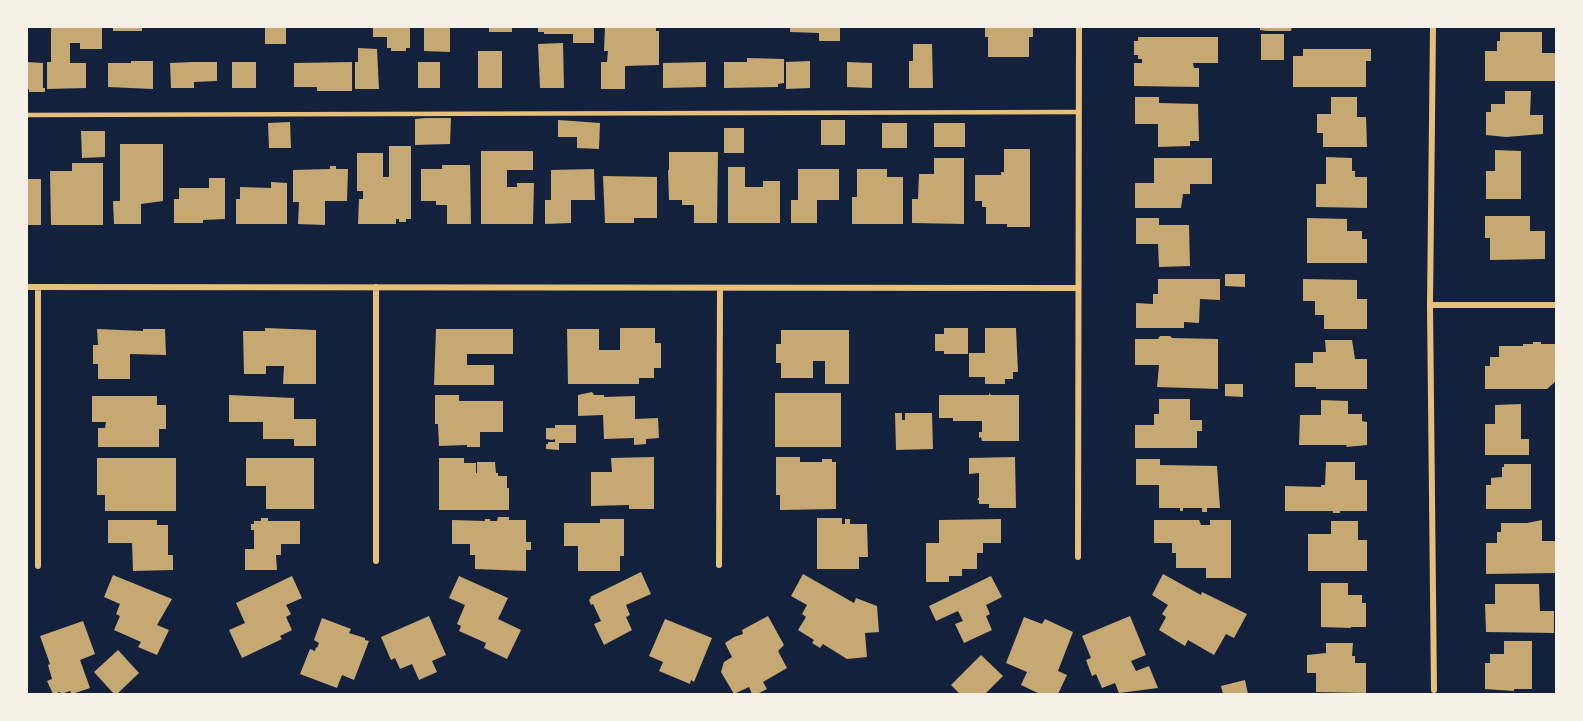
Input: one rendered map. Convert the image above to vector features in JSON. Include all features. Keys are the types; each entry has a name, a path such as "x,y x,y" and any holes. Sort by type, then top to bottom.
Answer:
{"street":[{"path":"1078,557 1079,27"},
{"path":"1433,27 1430,305 1434,690"},
{"path":"27,287 1078,288"},
{"path":"38,287 38,566"},
{"path":"376,287 376,561"},
{"path":"719,565 720,288"},
{"path":"1430,305 1556,305"}],"lane":[{"path":"27,115 1079,112"}],"building":[{"path":"51,27 102,27 102,49 80,49 80,43 70,43 70,63 86,63 86,88 47,89 47,62 51,62"},
{"path":"113,27 142,27 142,31 113,31"},
{"path":"265,27 286,27 286,44 265,44"},
{"path":"373,27 410,27 410,48 406,48 406,51 391,51 391,48 387,48 387,37 373,37"},
{"path":"424,27 450,27 450,52 424,51"},
{"path":"489,27 512,27 512,32 489,32"},
{"path":"538,27 594,27 594,43 573,43 573,34 544,34 544,32 538,32"},
{"path":"605,27 656,27 656,31 659,31 659,65 625,66 625,89 601,89 601,62 607,62 608,51 604,51"},
{"path":"790,27 840,27 840,41 819,41 819,33 790,32"},
{"path":"985,27 1033,27 1033,37 1029,37 1029,57 988,57 988,37 985,37"},
{"path":"1260,27 1292,27 1291,31 1267,31 1260,30"},
{"path":"1500,32 1542,32 1542,53 1556,53 1556,81 1485,81 1485,51 1497,51"},
{"path":"1261,34 1284,34 1284,60 1261,60"},
{"path":"1138,37 1218,37 1218,63 1193,63 1194,68 1199,68 1199,87 1134,86 1134,63 1142,63 1138,55 1134,55 1134,41 1138,41"},
{"path":"563,43 564,88 540,88 538,44"},
{"path":"913,44 932,44 933,88 909,88 909,61 913,61"},
{"path":"358,48 377,49 379,89 355,89 355,62 358,62"},
{"path":"1303,49 1371,49 1371,61 1366,61 1366,87 1293,87 1293,56 1303,56"},
{"path":"478,51 502,51 502,88 478,88"},
{"path":"747,58 784,59 784,83 778,84 778,87 724,88 724,62 747,62"},
{"path":"131,61 153,61 153,89 108,87 108,63 131,63"},
{"path":"810,61 810,88 786,89 786,62"},
{"path":"27,62 43,63 45,92 29,92 27,89"},
{"path":"217,62 217,81 194,82 194,88 171,88 170,63"},
{"path":"232,62 256,62 256,88 232,88"},
{"path":"352,62 352,91 317,91 317,87 294,87 294,63"},
{"path":"418,62 440,62 440,88 418,88"},
{"path":"706,62 706,87 663,88 663,63"},
{"path":"847,62 872,63 872,88 847,87"},
{"path":"1505,91 1531,91 1530,115 1543,115 1543,134 1506,137 1486,135 1486,112 1491,112 1491,104 1505,104"},
{"path":"1135,97 1159,97 1159,103 1198,104 1199,141 1190,141 1190,146 1158,147 1158,124 1135,124"},
{"path":"1331,97 1357,97 1357,117 1366,117 1367,147 1323,147 1323,133 1317,133 1317,114 1331,114"},
{"path":"451,118 450,144 415,145 415,119"},
{"path":"558,120 600,123 599,149 577,148 577,137 558,137"},
{"path":"821,120 845,120 845,145 821,145"},
{"path":"290,122 291,148 269,148 268,123"},
{"path":"882,123 907,123 907,148 882,148"},
{"path":"934,123 965,123 965,147 934,147"},
{"path":"724,128 744,128 744,153 724,153"},
{"path":"81,131 105,131 105,157 82,158"},
{"path":"120,144 163,144 163,201 141,204 141,224 114,224 113,201 120,201"},
{"path":"389,146 411,146 411,219 399,222 399,219 396,219 396,224 358,224 359,199 363,199 363,191 357,191 357,153 383,153 383,177 389,177"},
{"path":"1004,149 1030,149 1030,227 986,224 986,207 982,207 982,201 975,201 975,175 1001,175 1001,172 1004,172"},
{"path":"1495,150 1521,151 1521,199 1486,199 1486,171 1495,171"},
{"path":"481,151 533,151 533,170 507,170 507,187 517,187 517,183 534,183 533,224 481,224"},
{"path":"669,152 718,152 717,223 694,223 694,205 682,205 682,200 669,200"},
{"path":"1326,157 1352,158 1352,171 1355,171 1355,177 1367,177 1367,208 1316,207 1316,184 1326,184"},
{"path":"934,158 964,158 964,224 912,223 912,199 918,199 919,174 934,174"},
{"path":"1154,158 1212,158 1212,184 1190,184 1190,194 1183,194 1181,208 1135,208 1135,183 1154,183"},
{"path":"72,163 103,163 103,225 51,225 50,171 72,171"},
{"path":"442,165 470,165 471,224 447,224 447,205 436,205 436,201 421,201 421,169 442,169"},
{"path":"330,166 336,166 336,169 348,169 347,201 325,201 325,225 298,224 299,202 293,202 293,170 330,169"},
{"path":"728,167 745,167 745,187 763,187 763,181 780,181 780,223 728,223"},
{"path":"594,169 595,200 571,200 571,223 545,224 545,200 551,200 551,170"},
{"path":"798,169 839,169 839,200 817,200 817,223 791,223 791,200 798,200"},
{"path":"857,169 887,169 887,177 903,177 903,224 852,224 852,197 857,197"},
{"path":"603,176 657,177 657,218 634,218 634,223 605,223"},
{"path":"209,178 225,178 225,219 203,220 203,223 174,223 174,199 179,199 179,188 209,188"},
{"path":"27,179 41,179 41,225 27,225"},
{"path":"271,182 287,183 287,224 236,224 236,199 240,199 240,187 271,188"},
{"path":"1485,216 1530,216 1530,231 1545,231 1545,259 1490,260 1490,238 1485,238"},
{"path":"1136,218 1159,218 1159,225 1189,225 1190,266 1159,267 1158,244 1136,244"},
{"path":"1307,218 1347,219 1347,231 1362,231 1362,239 1367,239 1367,263 1307,263"},
{"path":"1225,274 1245,274 1245,287 1225,286"},
{"path":"1158,279 1220,279 1220,300 1200,299 1199,323 1184,322 1184,328 1136,328 1136,303 1153,304 1153,294 1158,294"},
{"path":"1303,279 1357,280 1357,299 1367,299 1367,329 1324,329 1324,315 1315,315 1315,301 1303,301"},
{"path":"265,328 316,330 316,384 283,384 284,366 266,366 266,374 244,374 243,331 265,331"},
{"path":"620,328 655,328 655,343 661,343 661,368 654,368 654,378 639,378 639,384 568,384 567,329 599,329 599,350 620,350"},
{"path":"944,328 968,328 968,354 944,354 944,351 935,351 935,334 944,334"},
{"path":"985,328 1016,328 1018,372 1013,372 1013,379 1005,379 1005,384 985,384 985,377 969,377 969,353 985,353"},
{"path":"97,329 143,331 143,329 165,329 166,355 130,354 130,379 98,379 98,364 93,364 93,345 98,345"},
{"path":"436,329 513,329 513,354 467,354 467,365 494,365 494,385 434,385"},
{"path":"781,330 849,330 849,384 825,384 825,361 813,361 813,378 781,378 781,363 776,363 776,344 781,344"},
{"path":"1160,336 1218,339 1218,389 1157,387 1159,365 1135,365 1135,339 1158,339"},
{"path":"1325,340 1352,340 1355,359 1367,359 1367,389 1295,387 1295,363 1313,363 1313,352 1326,352"},
{"path":"1533,342 1556,344 1556,381 1547,389 1485,389 1485,366 1490,366 1490,357 1499,357 1499,346 1523,346 1523,344 1533,344"},
{"path":"1225,384 1243,384 1243,397 1225,396"},
{"path":"592,392 594,395 604,395 604,397 635,396 635,419 658,418 659,438 646,439 646,444 634,445 634,438 604,439 603,415 578,416 578,395"},
{"path":"775,393 841,393 841,447 775,447"},
{"path":"989,393 991,395 1019,395 1019,441 982,441 981,437 979,438 979,432 982,432 982,421 953,421 953,418 939,418 939,395 989,395"},
{"path":"229,395 294,398 294,419 316,419 316,446 294,446 294,439 263,439 263,422 229,422"},
{"path":"435,395 459,395 459,401 503,401 503,432 480,432 480,447 439,446 438,424 435,424"},
{"path":"92,396 157,396 157,405 166,405 166,429 159,429 159,447 98,447 98,428 105,428 106,422 92,422"},
{"path":"1159,399 1190,399 1190,420 1202,420 1202,431 1197,431 1197,448 1135,448 1135,425 1154,425 1154,414 1159,414"},
{"path":"1321,400 1348,401 1348,414 1362,414 1362,421 1367,422 1367,445 1346,447 1347,445 1299,445 1300,415 1321,415"},
{"path":"1521,404 1521,439 1529,439 1529,455 1485,455 1485,424 1495,424 1495,405"},
{"path":"895,413 902,413 902,420 905,420 905,413 932,413 933,449 896,450"},
{"path":"555,425 576,425 576,443 559,443 559,450 546,449 546,444 555,442 555,439 546,439 546,428 555,428"},
{"path":"654,457 654,509 629,509 629,505 591,506 591,472 612,472 611,458"},
{"path":"776,457 800,457 800,462 822,462 822,459 832,459 832,462 836,462 836,509 780,510 780,495 776,495"},
{"path":"1015,457 1016,508 989,508 989,504 979,504 977,500 979,473 969,474 969,458"},
{"path":"97,458 176,458 176,511 105,511 105,495 97,495"},
{"path":"246,458 314,458 314,509 266,509 266,486 246,486"},
{"path":"439,458 464,458 464,463 476,463 476,473 477,462 495,462 498,476 507,476 509,510 439,510"},
{"path":"1136,459 1160,459 1160,465 1217,466 1220,508 1207,508 1207,512 1202,512 1202,508 1183,508 1183,511 1180,511 1180,508 1159,508 1159,485 1136,485"},
{"path":"1326,462 1355,462 1355,480 1367,480 1367,511 1333,513 1333,511 1285,511 1285,486 1321,487 1325,485"},
{"path":"1504,464 1531,464 1531,509 1486,509 1486,485 1491,485 1491,478 1502,477"},
{"path":"498,517 509,517 509,520 526,520 526,542 531,542 531,550 526,550 526,571 475,569 475,555 470,555 470,544 452,544 452,520 485,521 485,519 490,519 490,521 497,521"},
{"path":"261,518 268,518 268,521 300,521 300,544 281,544 281,555 276,555 277,570 245,570 245,549 254,549 254,530 251,530 251,524 254,524 254,521 261,521"},
{"path":"817,518 842,518 842,524 845,524 845,519 850,519 850,524 867,524 868,557 859,557 859,569 817,569"},
{"path":"600,519 624,519 624,556 620,556 620,571 578,571 578,546 564,546 564,523 600,523"},
{"path":"1001,519 1001,543 983,543 983,553 977,553 977,569 962,569 962,576 949,576 949,582 926,582 926,543 939,543 939,520"},
{"path":"108,520 157,520 157,525 168,525 168,555 173,555 173,570 133,571 132,543 108,543"},
{"path":"1154,520 1199,520 1201,525 1210,525 1210,520 1231,520 1231,578 1206,578 1206,568 1176,568 1176,553 1172,553 1172,543 1154,543"},
{"path":"1542,520 1542,541 1556,541 1556,573 1486,574 1486,543 1497,543 1497,532 1501,532 1501,523 1527,523"},
{"path":"1331,521 1358,521 1358,540 1367,540 1367,571 1308,571 1308,534 1331,534"},
{"path":"641,572 651,594 626,605 630,615 626,617 632,630 604,645 594,624 601,621 593,604 591,605 590,597"},
{"path":"803,574 854,603 856,598 877,606 879,632 865,633 867,657 847,659 823,644 820,648 812,643 814,640 798,630 806,617 802,614 807,605 791,596"},
{"path":"1163,574 1201,595 1202,592 1247,614 1234,638 1226,634 1214,655 1188,640 1185,646 1159,630 1166,617 1162,614 1168,605 1152,595"},
{"path":"113,575 172,599 157,625 169,630 157,655 138,647 141,642 114,630 120,616 116,614 120,604 104,597"},
{"path":"292,576 302,598 286,605 291,614 286,617 292,630 280,636 282,639 242,658 229,630 245,623 236,603"},
{"path":"459,576 508,598 498,619 521,630 507,659 484,648 486,643 459,631 461,626 457,624 465,605 449,598"},
{"path":"991,576 1002,597 986,605 990,614 986,616 992,630 964,643 955,624 963,621 958,611 936,621 929,606"},
{"path":"1321,583 1348,583 1348,595 1362,595 1362,603 1366,603 1366,627 1321,627"},
{"path":"1495,584 1539,584 1540,611 1554,611 1554,633 1486,632 1485,604 1495,604"},
{"path":"429,616 446,655 432,661 437,672 419,680 412,664 400,669 395,658 391,660 381,637"},
{"path":"768,616 784,645 778,651 787,668 763,682 767,689 757,694 752,694 749,687 734,694 721,672 724,662 732,657 725,643 743,634 742,630"},
{"path":"1130,616 1146,655 1131,661 1136,671 1149,666 1158,688 1119,693 1115,683 1102,688 1096,674 1092,676 1086,660 1091,658 1082,636"},
{"path":"1024,617 1042,624 1045,619 1073,632 1058,671 1067,675 1058,694 1040,694 1021,685 1027,672 1006,663"},
{"path":"322,618 351,629 349,633 369,641 354,680 342,675 337,688 300,674 310,649 315,651 319,643 314,640"},
{"path":"665,619 712,638 694,682 691,680 690,684 659,671 663,662 649,656"},
{"path":"83,621 95,654 80,660 90,688 72,694 70,691 53,694 47,681 52,679 48,665 50,664 40,636"},
{"path":"1504,641 1532,641 1532,689 1514,689 1514,691 1485,689 1485,663 1490,663 1490,654 1504,654"},
{"path":"1326,643 1353,643 1352,656 1355,656 1355,663 1366,663 1366,693 1316,692 1316,673 1307,673 1307,655 1326,653"},
{"path":"118,650 139,673 117,694 114,694 94,672"},
{"path":"981,655 1003,676 985,694 960,694 951,685"},
{"path":"1245,680 1248,694 1223,694 1221,686"}]}
